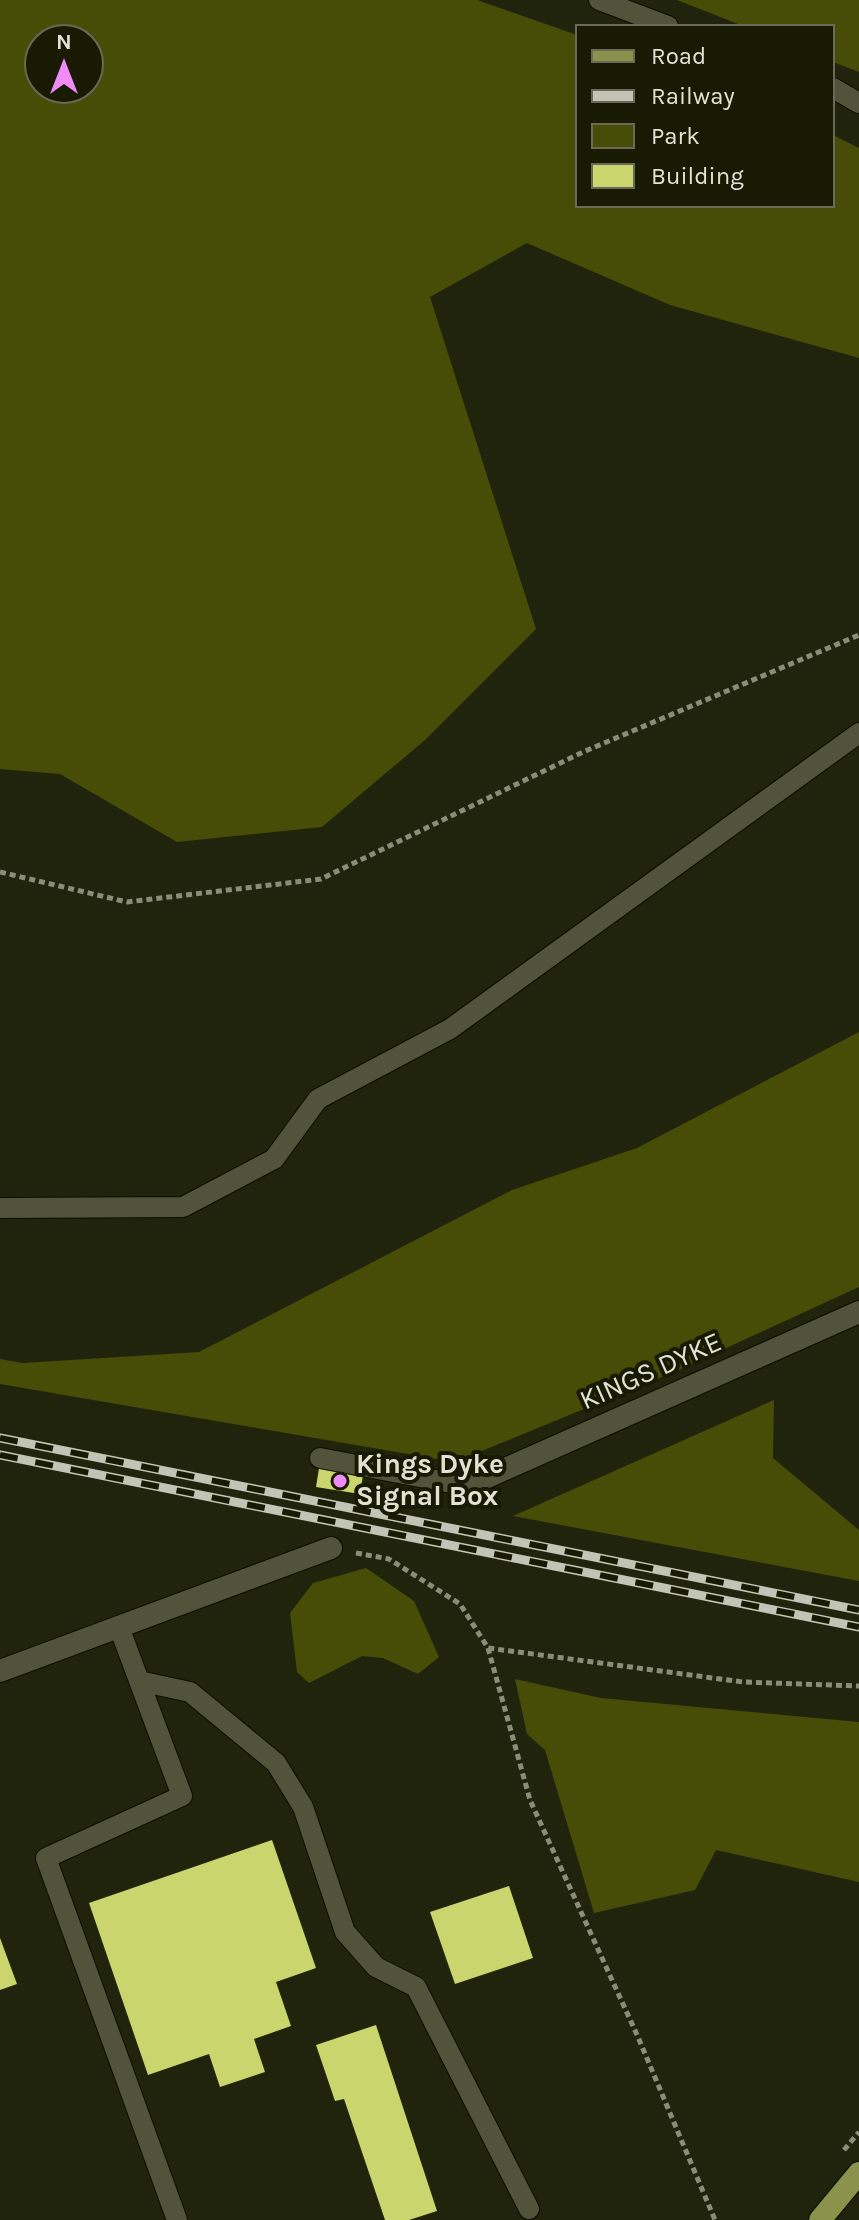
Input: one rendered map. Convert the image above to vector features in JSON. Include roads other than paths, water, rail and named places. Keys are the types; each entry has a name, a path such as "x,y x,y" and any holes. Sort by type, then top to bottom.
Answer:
{"main road":[{"path":"820,2220 859,2173"}],"street":[{"name":"KINGS DYKE","path":"467,1486 859,1312"},
{"path":"0,1671 331,1548"}],"lane":[{"path":"599,0 663,24"},
{"path":"835,89 859,103"},
{"path":"0,1208 183,1207 274,1159 318,1099 450,1029 859,733"},
{"path":"320,1458 467,1486"},
{"path":"119,1627 182,1796 46,1858 177,2220"},
{"path":"139,1681 190,1692 276,1763 303,1807 345,1932 376,1967 416,1987 529,2209"}],"railway":[{"path":"0,1438 859,1610"},
{"path":"0,1455 859,1627"}],"place":[{"name":"Kings Dyke Signal Box","path":"340,1481"}]}
